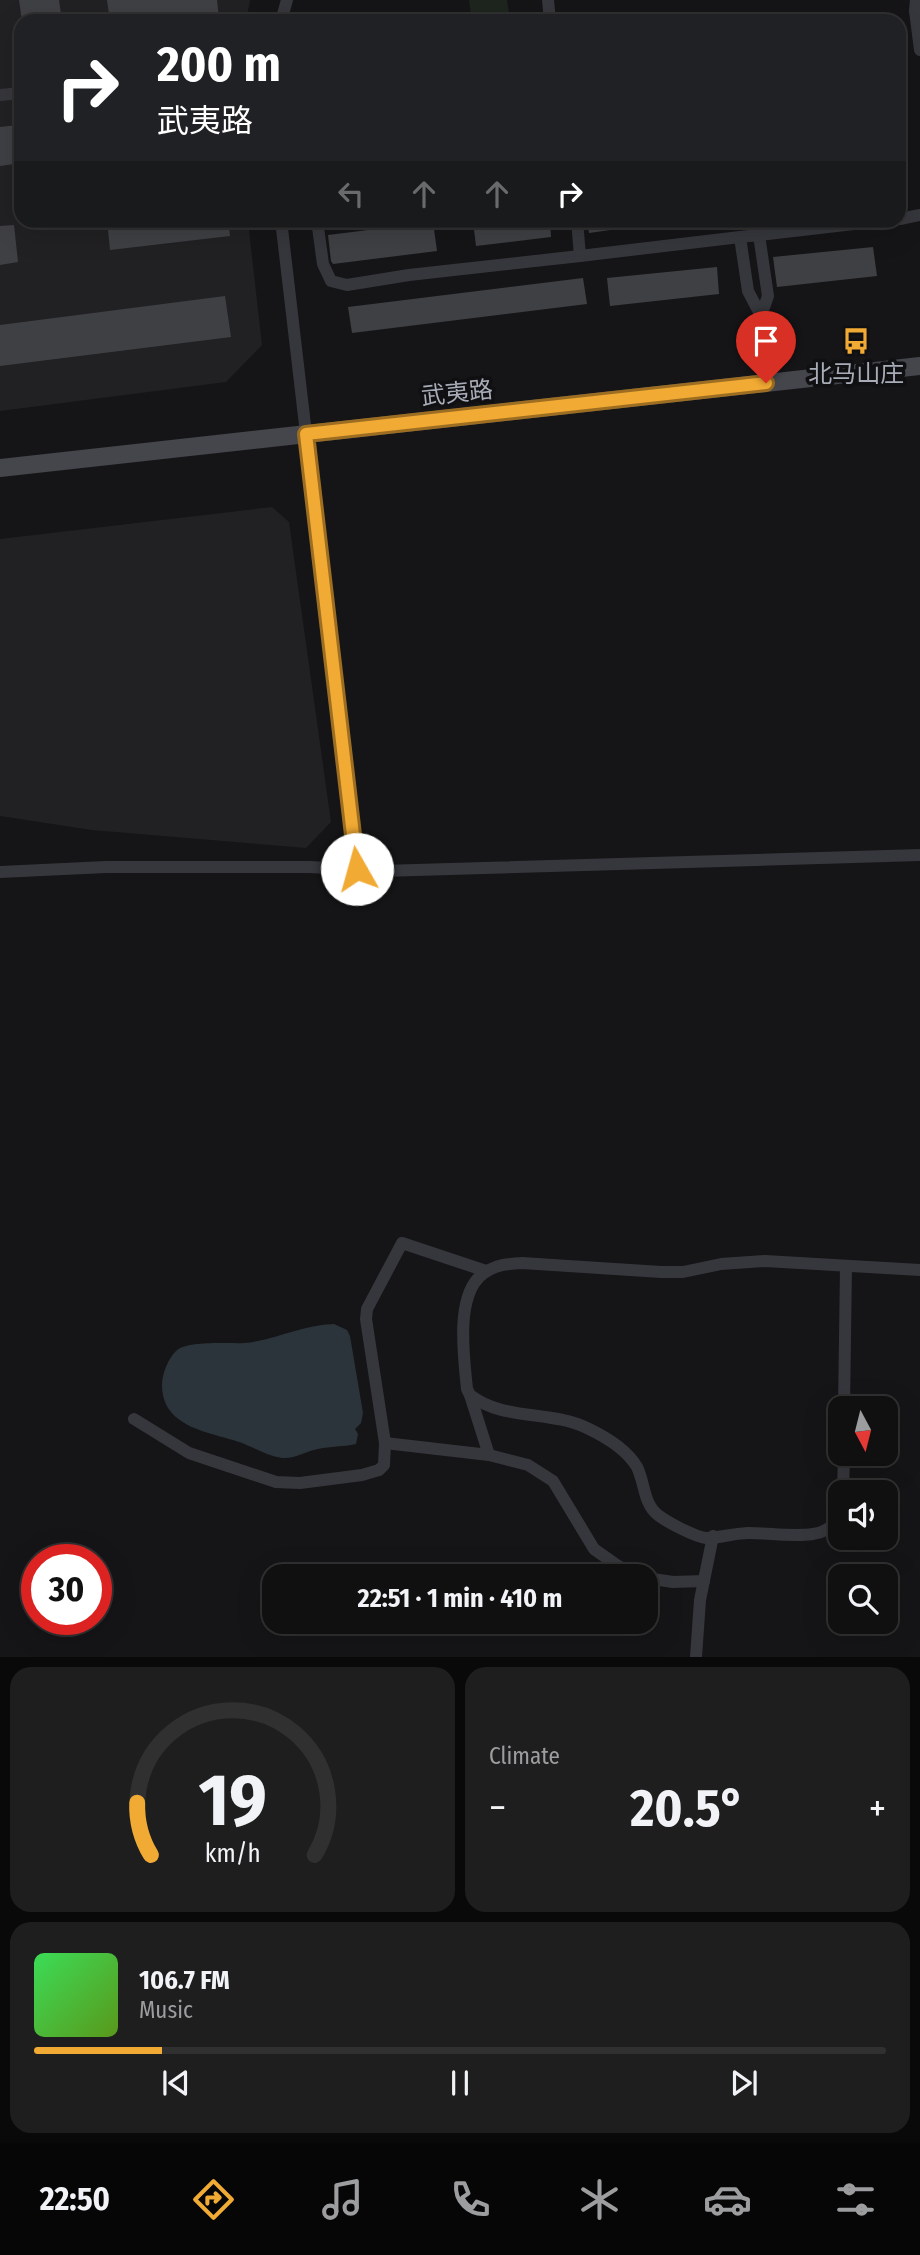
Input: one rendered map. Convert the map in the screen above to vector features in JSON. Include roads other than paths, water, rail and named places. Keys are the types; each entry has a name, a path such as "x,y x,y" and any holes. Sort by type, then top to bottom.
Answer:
{"main road":[{"name":"武夷路","path":"0,468 920,366"}],"street":[{"path":"916,0 920,50"},
{"path":"282,228 357,869"},
{"path":"318,228 323,264 331,281 347,285 409,275 819,228"},
{"path":"578,228 580,256"},
{"path":"759,235 768,296 761,316 766,383"},
{"path":"740,237 748,292 761,316"},
{"path":"0,872 106,867 396,870 920,855"},
{"path":"134,1419 189,1453 276,1482 362,1475 379,1470 384,1465 386,1443 366,1319 367,1309 402,1243 486,1270"},
{"path":"489,1455 466,1376 463,1319 474,1285 486,1270 505,1264 522,1263 683,1272 749,1261 920,1270"},
{"path":"845,1396 846,1266"},
{"path":"470,1395 495,1407 528,1415 557,1417 590,1429 631,1459 641,1476 645,1495 656,1514 706,1538 747,1533 814,1534 828,1528"},
{"path":"386,1443 489,1455 528,1465 553,1481 593,1549 615,1564"},
{"path":"696,1657 700,1600 713,1536"},
{"path":"658,1580 704,1581"}],"place":[{"name":"北马山庄","path":"856,341"}]}
